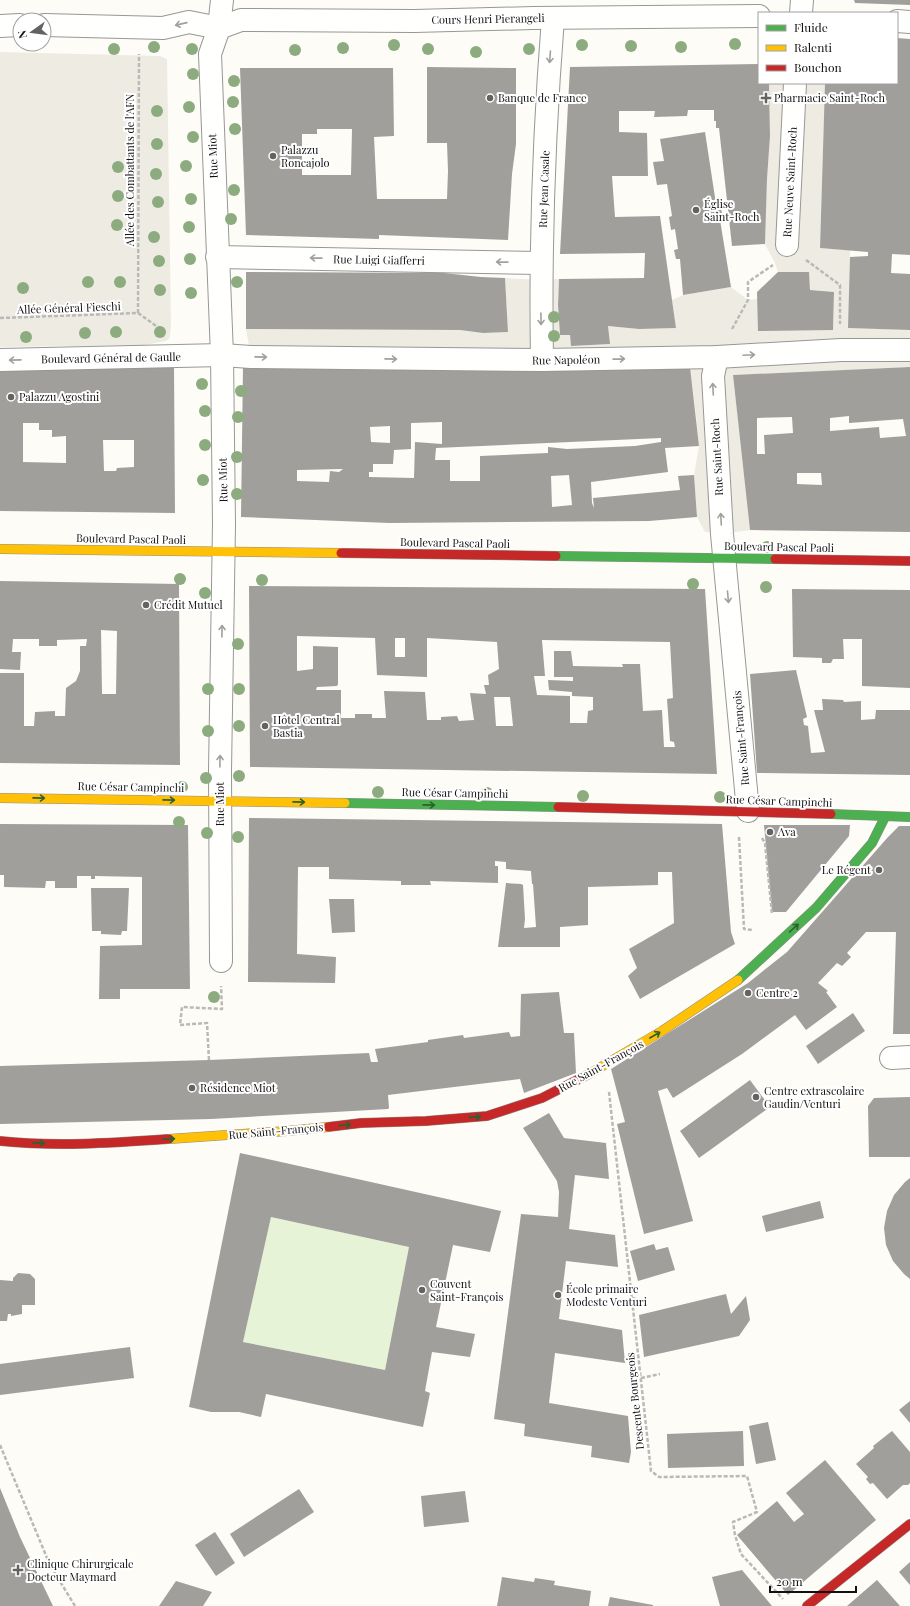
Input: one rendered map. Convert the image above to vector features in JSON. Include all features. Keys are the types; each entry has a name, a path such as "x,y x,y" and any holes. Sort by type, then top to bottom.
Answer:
{"street":[{"name":"Rue Miot","path":"221,961 220,800 222,552 224,524 222,355 210,54 219,28 222,0"},
{"path":"800,12 802,0"},
{"name":"Cours Henri Pierangeli","path":"219,28 241,20 414,21 533,18 758,16"},
{"name":"Rue Jean Casale","path":"542,360 541,271 548,83 553,18"},
{"path":"898,21 910,22"},
{"path":"52,25 163,28 189,22 219,28"},
{"path":"0,26 12,25"},
{"name":"Rue Neuve Saint-Roch","path":"787,245 795,84"},
{"name":"Rue Luigi Giafferri","path":"217,257 541,271"},
{"name":"Rue Napoléon","path":"222,355 251,357 542,360 717,357 841,350 910,350"},
{"name":"Boulevard Général de Gaulle","path":"0,360 222,355"},
{"name":"Rue Saint-Roch","path":"717,357 713,376 722,534 725,558"},
{"name":"Boulevard Pascal Paoli","path":"0,549 910,561"},
{"name":"Rue Saint-François","path":"725,558 748,811"},
{"name":"Rue César Campinchi","path":"0,798 220,800 748,811 910,817"},
{"name":"Rue Saint-François","path":"0,1141 19,1143 95,1144 288,1131 361,1123 426,1121 487,1116 542,1098 602,1067 662,1031 737,980 816,908 872,843 885,817"},
{"path":"807,1606 910,1524"}],"path":[{"name":"Allée des Combattants de l'AFN","path":"138,313 139,28"},
{"name":"Rue Neuve Saint-Roch","path":"787,245 840,285 841,350"},
{"path":"748,282 748,300"},
{"name":"Allée Général Fieschi","path":"0,318 138,313"},
{"path":"748,811 765,843 772,921"},
{"path":"748,811 739,835 744,929 759,931 765,955"},
{"path":"209,1060 207,1023 180,1024 182,1007 222,1009 221,961"},
{"name":"Descente Bourgeois","path":"602,1067 610,1095 651,1471 659,1477 747,1476 757,1512 733,1522 735,1535 741,1554 784,1600"},
{"path":"632,1298 648,1301"},
{"path":"641,1378 660,1374"},
{"path":"0,1445 50,1565 75,1606"}],"green space":[{"path":"271,1217 409,1247 385,1370 243,1342"}],"shaded area":[{"path":"0,52 160,56 167,59 171,325 169,339 144,345 0,347"},
{"path":"769,84 825,84 820,248 850,250 849,328 910,330 910,367 733,375 750,530 722,534 705,532 697,517 694,475 699,446 690,367 552,367 506,371 468,368 363,367 327,369 295,368 251,357 246,329 460,330 483,333 508,332 505,278 540,280 559,279 558,305 560,335 570,335 572,346 609,344 608,326 640,329 676,328 672,300 683,295 731,287 748,300 758,299 833,330 834,292 810,290 809,272 778,272 765,244 770,136"}],"building":[{"path":"854,0 910,0 910,5 855,3"},
{"path":"898,38 910,39 910,255 892,254 891,273 910,274 910,330 848,328 850,257 868,256 868,252 820,248 825,84 898,84"},
{"path":"758,64 758,84 769,84 770,136 765,244 732,246 719,128 716,128 716,121 714,121 714,110 688,110 687,116 654,117 655,111 619,111 619,132 647,133 648,176 612,176 615,217 660,216 676,328 639,329 608,326 610,344 571,346 570,335 560,335 558,305 559,279 644,278 645,253 560,254 570,67"},
{"path":"427,67 516,68 516,144 512,174 508,240 379,235 379,239 246,235 240,68 393,68 394,136 374,137 377,199 447,199 447,143 427,143","holes":["317,129 352,129 351,175 302,175 302,134 317,134"]},
{"name":"Église Saint-Roch","path":"705,132 716,204 720,203 723,219 720,220 731,287 683,295 680,259 676,259 674,250 678,249 675,229 671,230 669,217 672,216 667,184 657,185 653,162 664,161 660,139"},
{"path":"246,272 444,273 505,278 508,332 483,333 460,330 246,329"},
{"path":"778,272 809,272 810,290 834,292 833,330 758,331 757,292"},
{"path":"174,366 175,513 0,511 0,370","holes":["23,423 39,423 39,430 52,430 52,437 66,436 66,463 23,462","103,440 134,440 134,467 117,468 116,471 104,471"]},
{"path":"243,366 327,369 363,367 468,368 506,371 552,367 690,367 699,446 665,448 668,472 591,482 592,503 594,508 593,498 680,490 678,476 694,475 697,517 649,521 389,523 241,517","holes":["442,422 442,444 415,442 414,478 369,477 369,472 373,472 373,464 393,464 394,450 411,449 411,423","390,426 390,443 371,442 370,427","661,438 661,442 635,446 567,449 548,447 548,453 480,456 480,481 450,481 450,460 435,460 436,448","343,469 339,472 330,471 329,482 297,481 297,470","569,475 572,505 552,507 551,476"]},
{"path":"910,367 910,532 750,530 733,375","holes":["849,416 849,423 903,419 906,436 880,438 879,427 830,431 830,418","792,417 793,433 764,435 765,454 757,454 757,418","797,473 821,473 822,485 797,484"]},
{"path":"0,581 179,584 180,765 0,763 0,673 24,673 24,726 34,726 35,712 55,711 55,716 65,716 66,688 76,681 80,671 80,646 86,646 87,639 57,640 57,646 39,646 39,639 13,639 12,652 21,652 20,670 0,669","holes":["101,630 117,631 116,694 102,694"]},
{"path":"249,586 705,589 717,774 250,767","holes":["297,636 375,638 377,675 427,677 427,638 497,642 499,669 488,675 489,685 484,685 486,694 470,693 474,720 459,721 457,716 441,717 441,720 427,720 425,692 384,691 386,718 372,718 372,714 355,714 355,718 341,718 341,690 316,690 317,687 337,686 338,647 313,646 313,669 297,671","395,638 405,638 405,657 395,657","542,640 670,642 673,698 667,699 670,741 674,742 675,747 664,747 662,710 643,711 640,664 622,664 623,667 573,666 571,651 554,651 554,677 573,677 573,681 548,680 549,690 572,692 572,696 593,697 593,710 588,711 587,723 570,723 570,696 537,695 534,676 545,676","494,697 510,697 513,726 496,726"]},
{"path":"792,589 910,590 910,688 862,686 862,639 843,639 844,659 833,659 831,663 822,663 822,658 793,657"},
{"path":"796,670 807,717 803,719 804,725 808,726 811,753 825,752 814,710 823,710 822,699 843,700 844,702 861,701 861,720 875,719 876,710 910,710 910,775 757,773 750,674"},
{"path":"249,818 722,824 731,932 735,944 640,999 628,976 637,968 629,949 674,923 672,872 658,872 658,885 588,887 588,925 560,927 560,947 498,947 506,883 523,885 525,919 524,928 536,927 531,871 506,869 506,862 495,861 495,866 498,866 498,883 430,881 431,885 401,885 401,881 329,879 329,867 298,867 297,954 336,957 335,983 248,982"},
{"path":"0,824 188,825 190,989 120,989 120,999 99,999 100,946 142,945 142,877 95,876 95,879 91,879 91,876 77,876 77,888 55,888 55,881 46,881 45,888 4,887 4,875 0,875"},
{"path":"764,825 850,825 849,836 786,912 772,912"},
{"path":"899,826 910,826 910,1034 893,1034 896,932 866,932 847,953 851,957 842,966 837,963 818,983 828,991 826,992 837,1007 806,1030 795,1015 742,1054 673,1098 667,1088 658,1091 693,1221 644,1234 617,1124 625,1122 611,1069 748,983 787,952"},
{"path":"91,888 129,888 127,931 122,931 121,935 101,934 101,931 92,931"},
{"path":"329,899 354,899 355,932 332,933"},
{"name":"Résidence Miot","path":"559,992 564,1033 574,1033 576,1073 524,1093 520,1079 388,1095 388,1109 211,1119 0,1124 0,1066 209,1060 369,1053 371,1062 378,1062 375,1049 428,1042 428,1040 463,1035 464,1038 509,1032 511,1037 520,1036 521,994"},
{"path":"853,1013 865,1031 818,1064 806,1046"},
{"path":"750,1080 770,1107 699,1158 680,1131"},
{"path":"910,1097 910,1157 869,1157 868,1106 874,1098"},
{"path":"549,1113 564,1138 606,1143 609,1179 575,1175 569,1229 615,1235 618,1267 566,1261 559,1319 622,1330 625,1363 555,1353 549,1403 628,1416 631,1452 629,1463 591,1457 592,1446 524,1436 525,1424 494,1419 521,1214 558,1217 559,1192 557,1181 523,1128"},
{"name":"Couvent Saint-François","path":"240,1153 501,1211 490,1252 453,1245 436,1327 475,1334 470,1357 432,1352 425,1391 430,1393 423,1427 266,1394 261,1417 239,1412 211,1412 189,1407","holes":["271,1217 409,1247 385,1370 243,1342"]},
{"path":"910,1178 910,1279 893,1261 886,1245 884,1228 887,1211 894,1195"},
{"path":"820,1201 824,1218 766,1232 762,1216"},
{"path":"654,1244 656,1250 668,1247 675,1270 638,1281 630,1251"},
{"path":"18,1273 30,1274 35,1279 35,1305 22,1305 22,1314 11,1316 11,1314 8,1314 7,1321 0,1321 0,1280 13,1281 13,1278"},
{"path":"726,1294 731,1314 746,1296 750,1320 739,1336 644,1357 639,1315"},
{"path":"130,1347 134,1378 0,1395 0,1364"},
{"path":"910,1401 910,1423 899,1410"},
{"path":"768,1422 776,1460 756,1464 749,1426"},
{"path":"743,1431 744,1466 668,1468 667,1434"},
{"path":"892,1431 910,1452 910,1483 908,1485 903,1485 887,1499 873,1483 870,1484 866,1479 868,1477 856,1464 874,1448 873,1446"},
{"path":"825,1460 876,1520 788,1595 737,1535 777,1501 794,1522 804,1514 786,1493"},
{"name":"Clinique Chirurgicale Docteur Maymard","path":"0,1488 20,1537 53,1606 0,1606"},
{"path":"299,1489 314,1512 244,1557 230,1534"},
{"path":"465,1491 469,1522 424,1527 421,1496"},
{"path":"215,1532 235,1563 216,1576 195,1545"},
{"path":"910,1562 910,1585 899,1572"},
{"path":"742,1570 772,1606 720,1606 712,1577"},
{"path":"502,1577 534,1582 535,1578 555,1581 554,1585 591,1591 589,1606 497,1606"},
{"path":"877,1580 900,1606 847,1606"},
{"path":"176,1581 212,1592 203,1606 159,1606"},
{"path":"610,1597 653,1605 653,1606 608,1606"}],"traffic: fast":[{"path":"556,556 775,559"},
{"path":"345,803 558,807"},
{"path":"831,814 910,817"},
{"path":"738,980 816,908 872,843 885,817"}],"traffic: slow":[{"path":"0,549 341,553"},
{"path":"0,798 345,803"},
{"path":"589,1074 662,1031 738,980"},
{"path":"169,1139 328,1127"}],"traffic: jam":[{"path":"341,553 556,556"},
{"path":"775,559 910,561"},
{"path":"558,807 831,814"},
{"path":"328,1127 361,1123 426,1121 487,1116 542,1098 589,1074"},
{"path":"0,1141 63,1144 169,1139"},
{"path":"807,1606 910,1524"}],"place":[{"name":"Banque de France","path":"490,98"},
{"name":"Pharmacie Saint-Roch","path":"766,98"},
{"name":"Palazzu Roncajolo","path":"273,156"},
{"name":"Église Saint-Roch","path":"696,210"},
{"name":"Palazzu Agostini","path":"11,397"},
{"name":"Crédit Mutuel","path":"146,605"},
{"name":"Hôtel Central Bastia","path":"265,726"},
{"name":"Ava","path":"770,832"},
{"name":"Le Régent","path":"879,870"},
{"name":"Centre 2","path":"748,993"},
{"name":"Résidence Miot","path":"192,1088"},
{"name":"Centre extrascolaire Gaudin/Venturi","path":"756,1097"},
{"name":"Couvent Saint-François","path":"422,1290"},
{"name":"École primaire Modeste Venturi","path":"558,1295"},
{"name":"Clinique Chirurgicale Docteur Maymard","path":"18,1570"}]}
